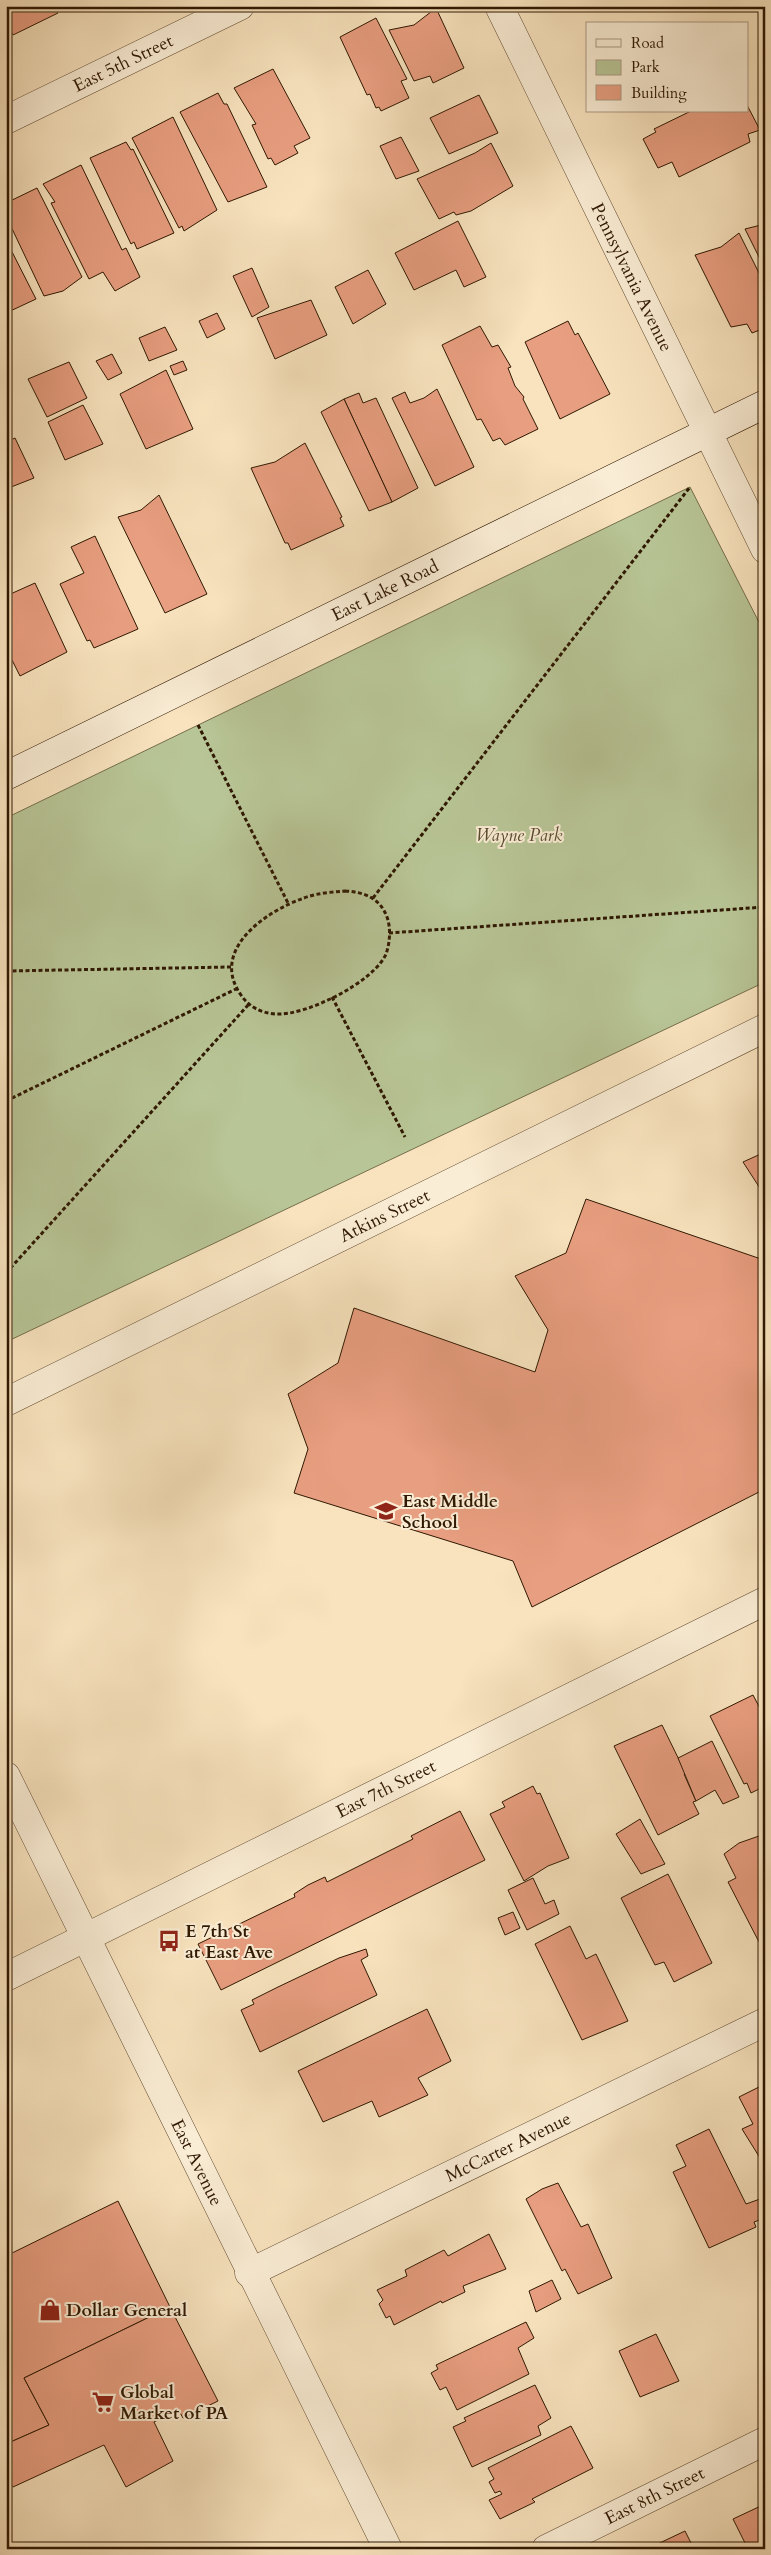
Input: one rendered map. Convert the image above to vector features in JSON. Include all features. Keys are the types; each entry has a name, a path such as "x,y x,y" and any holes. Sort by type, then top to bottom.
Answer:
{"street":[{"name":"East 5th Street","path":"6,120 240,6"},
{"name":"Pennsylvania Avenue","path":"498,6 765,549"},
{"name":"East Lake Road","path":"6,776 765,404"},
{"name":"Atkins Street","path":"6,1402 765,1028"},
{"name":"East 7th Street","path":"6,1977 85,1936 765,1601"},
{"name":"East Avenue","path":"6,1776 388,2549"},
{"name":"McCarter Avenue","path":"250,2273 765,2022"},
{"name":"East 8th Street","path":"546,2549 765,2441"}],"path":[{"path":"373,898 690,487"},
{"path":"198,725 289,905"},
{"path":"338,891 361,892 373,898 384,909 389,924 389,933 386,954 378,966 362,980 332,997 292,1012 277,1014 265,1012 249,1004 236,989 231,976 234,950 242,938 264,920 289,905 316,894 338,891"},
{"path":"389,933 765,907"},
{"path":"6,971 231,967"},
{"path":"6,1101 236,989"},
{"path":"332,997 405,1137"},
{"path":"6,1273 249,1004"}],"green space":[{"name":"Wayne Park","path":"690,487 765,634 765,982 6,1342 6,818"}],"building":[{"path":"6,6 54,6 58,13 13,35 6,20"},
{"path":"436,8 464,68 433,83 430,76 414,81 389,30 414,25"},
{"path":"376,18 407,79 401,81 409,98 381,111 379,107 376,108 370,94 367,95 340,37"},
{"path":"273,69 310,138 294,146 298,153 275,165 271,158 268,159 252,125 256,124 234,88"},
{"path":"218,93 224,104 227,104 267,187 228,202 180,112"},
{"path":"479,95 498,133 449,154 430,118"},
{"path":"748,107 760,130 748,134 750,142 679,177 672,162 658,168 643,139 656,132 654,129 689,112 748,112"},
{"path":"173,117 217,210 184,231 182,226 179,228 132,138"},
{"path":"401,137 419,171 396,179 380,146"},
{"path":"126,142 131,150 133,149 174,233 137,249 134,242 131,244 90,158"},
{"path":"491,143 513,186 471,211 456,215 454,212 439,219 417,179 475,153"},
{"path":"81,165 122,250 126,248 140,277 115,291 103,272 89,279 51,203 55,202 43,184"},
{"path":"37,188 82,277 63,291 44,296 6,216 6,203"},
{"path":"458,221 486,277 464,287 456,270 414,290 395,253"},
{"path":"765,224 765,269 745,229"},
{"path":"739,233 765,285 765,328 752,333 747,324 731,327 695,255 721,247"},
{"path":"6,240 36,299 6,313"},
{"path":"252,268 269,307 252,317 233,276"},
{"path":"368,270 386,304 353,324 335,287"},
{"path":"311,300 327,335 275,359 257,318"},
{"path":"217,313 225,329 207,338 199,321"},
{"path":"568,321 575,335 578,333 610,394 560,419 525,342"},
{"path":"480,326 492,347 498,345 511,367 508,368 515,386 524,397 523,399 538,429 505,445 500,438 493,441 481,419 477,420 442,345"},
{"path":"165,327 177,350 149,361 139,338"},
{"path":"112,354 122,373 108,380 96,361"},
{"path":"183,361 187,370 174,375 170,366"},
{"path":"69,362 87,398 47,417 28,379"},
{"path":"166,370 193,429 146,449 120,394"},
{"path":"437,389 474,467 435,486 392,398 405,392 410,403 424,398"},
{"path":"359,393 363,403 376,398 418,488 392,502 344,399"},
{"path":"344,399 392,502 369,511 321,412"},
{"path":"83,405 103,444 65,460 48,422"},
{"path":"15,438 34,478 6,489 6,442"},
{"path":"305,443 342,517 340,518 344,526 291,550 288,543 285,543 251,468 275,462"},
{"path":"159,495 207,594 165,613 118,517 141,510"},
{"path":"95,536 138,629 94,648 90,640 87,641 60,584 84,573 71,547"},
{"path":"35,583 67,652 20,676 6,648 6,596"},
{"path":"765,1152 765,1196 743,1162"},
{"path":"586,1199 761,1259 765,1247 765,1489 532,1607 513,1561 294,1493 308,1449 288,1394 338,1363 354,1308 535,1372 548,1330 515,1276 566,1253"},
{"path":"753,1695 765,1718 765,1786 751,1793 747,1783 744,1784 710,1716"},
{"path":"662,1725 686,1774 684,1774 696,1801 693,1802 699,1814 658,1835 614,1746"},
{"path":"712,1741 739,1797 723,1804 715,1790 696,1801 678,1758"},
{"path":"533,1786 537,1794 540,1793 569,1858 548,1866 524,1881 490,1814 505,1807 502,1802"},
{"path":"460,1811 485,1860 221,1990 198,1944 295,1897 294,1894 308,1885 325,1877 327,1882 413,1839 411,1836"},
{"path":"640,1819 665,1864 641,1874 616,1834"},
{"path":"759,1836 765,1847 765,1939 759,1942 728,1882 736,1878 724,1854 739,1843"},
{"path":"668,1874 712,1963 674,1982 664,1962 655,1965 621,1898"},
{"path":"533,1878 545,1904 554,1900 559,1914 527,1930 508,1890"},
{"path":"513,1912 520,1928 505,1935 498,1918"},
{"path":"570,1926 586,1959 596,1954 628,2021 582,2040 535,1944"},
{"path":"366,1949 368,1956 361,1960 377,1995 260,2052 241,2010 254,2004 252,2000 278,1987 339,1958"},
{"path":"427,2009 451,2061 418,2078 428,2095 379,2117 372,2101 323,2122 298,2071"},
{"path":"765,2084 765,2166 742,2129 753,2124 739,2097"},
{"path":"709,2129 746,2204 760,2199 765,2207 765,2218 754,2222 756,2227 709,2248 673,2172 686,2166 676,2145"},
{"path":"558,2183 581,2227 588,2224 612,2278 578,2294 565,2269 562,2271 526,2199 542,2189"},
{"path":"118,2201 170,2307 24,2378 49,2425 6,2444 6,2256"},
{"path":"489,2234 506,2269 463,2286 465,2292 442,2303 441,2301 394,2325 390,2316 386,2318 379,2304 383,2300 377,2290 407,2276 405,2270 444,2250 448,2256"},
{"path":"552,2280 561,2299 536,2312 529,2291"},
{"path":"170,2307 218,2401 183,2418 178,2409 154,2422 173,2461 126,2487 104,2445 13,2487 6,2476 6,2444 49,2425 24,2378"},
{"path":"526,2322 534,2338 518,2348 529,2374 457,2410 446,2387 440,2390 431,2373 438,2369 436,2365"},
{"path":"656,2334 679,2381 640,2397 619,2351"},
{"path":"535,2385 551,2418 538,2426 541,2435 472,2467 453,2427 466,2421 464,2418"},
{"path":"571,2426 593,2468 532,2499 535,2502 500,2519 489,2500 502,2494 500,2491 495,2493 489,2482 494,2479 488,2468"},
{"path":"765,2504 765,2549 748,2549 733,2519"},
{"path":"685,2531 694,2549 647,2549"}],"place":[{"name":"East Middle School","path":"386,1511"},
{"name":"E 7th St at East Ave","path":"169,1941"},
{"name":"Dollar General","path":"50,2310"},
{"name":"Global Market of PA","path":"103,2402"}]}
